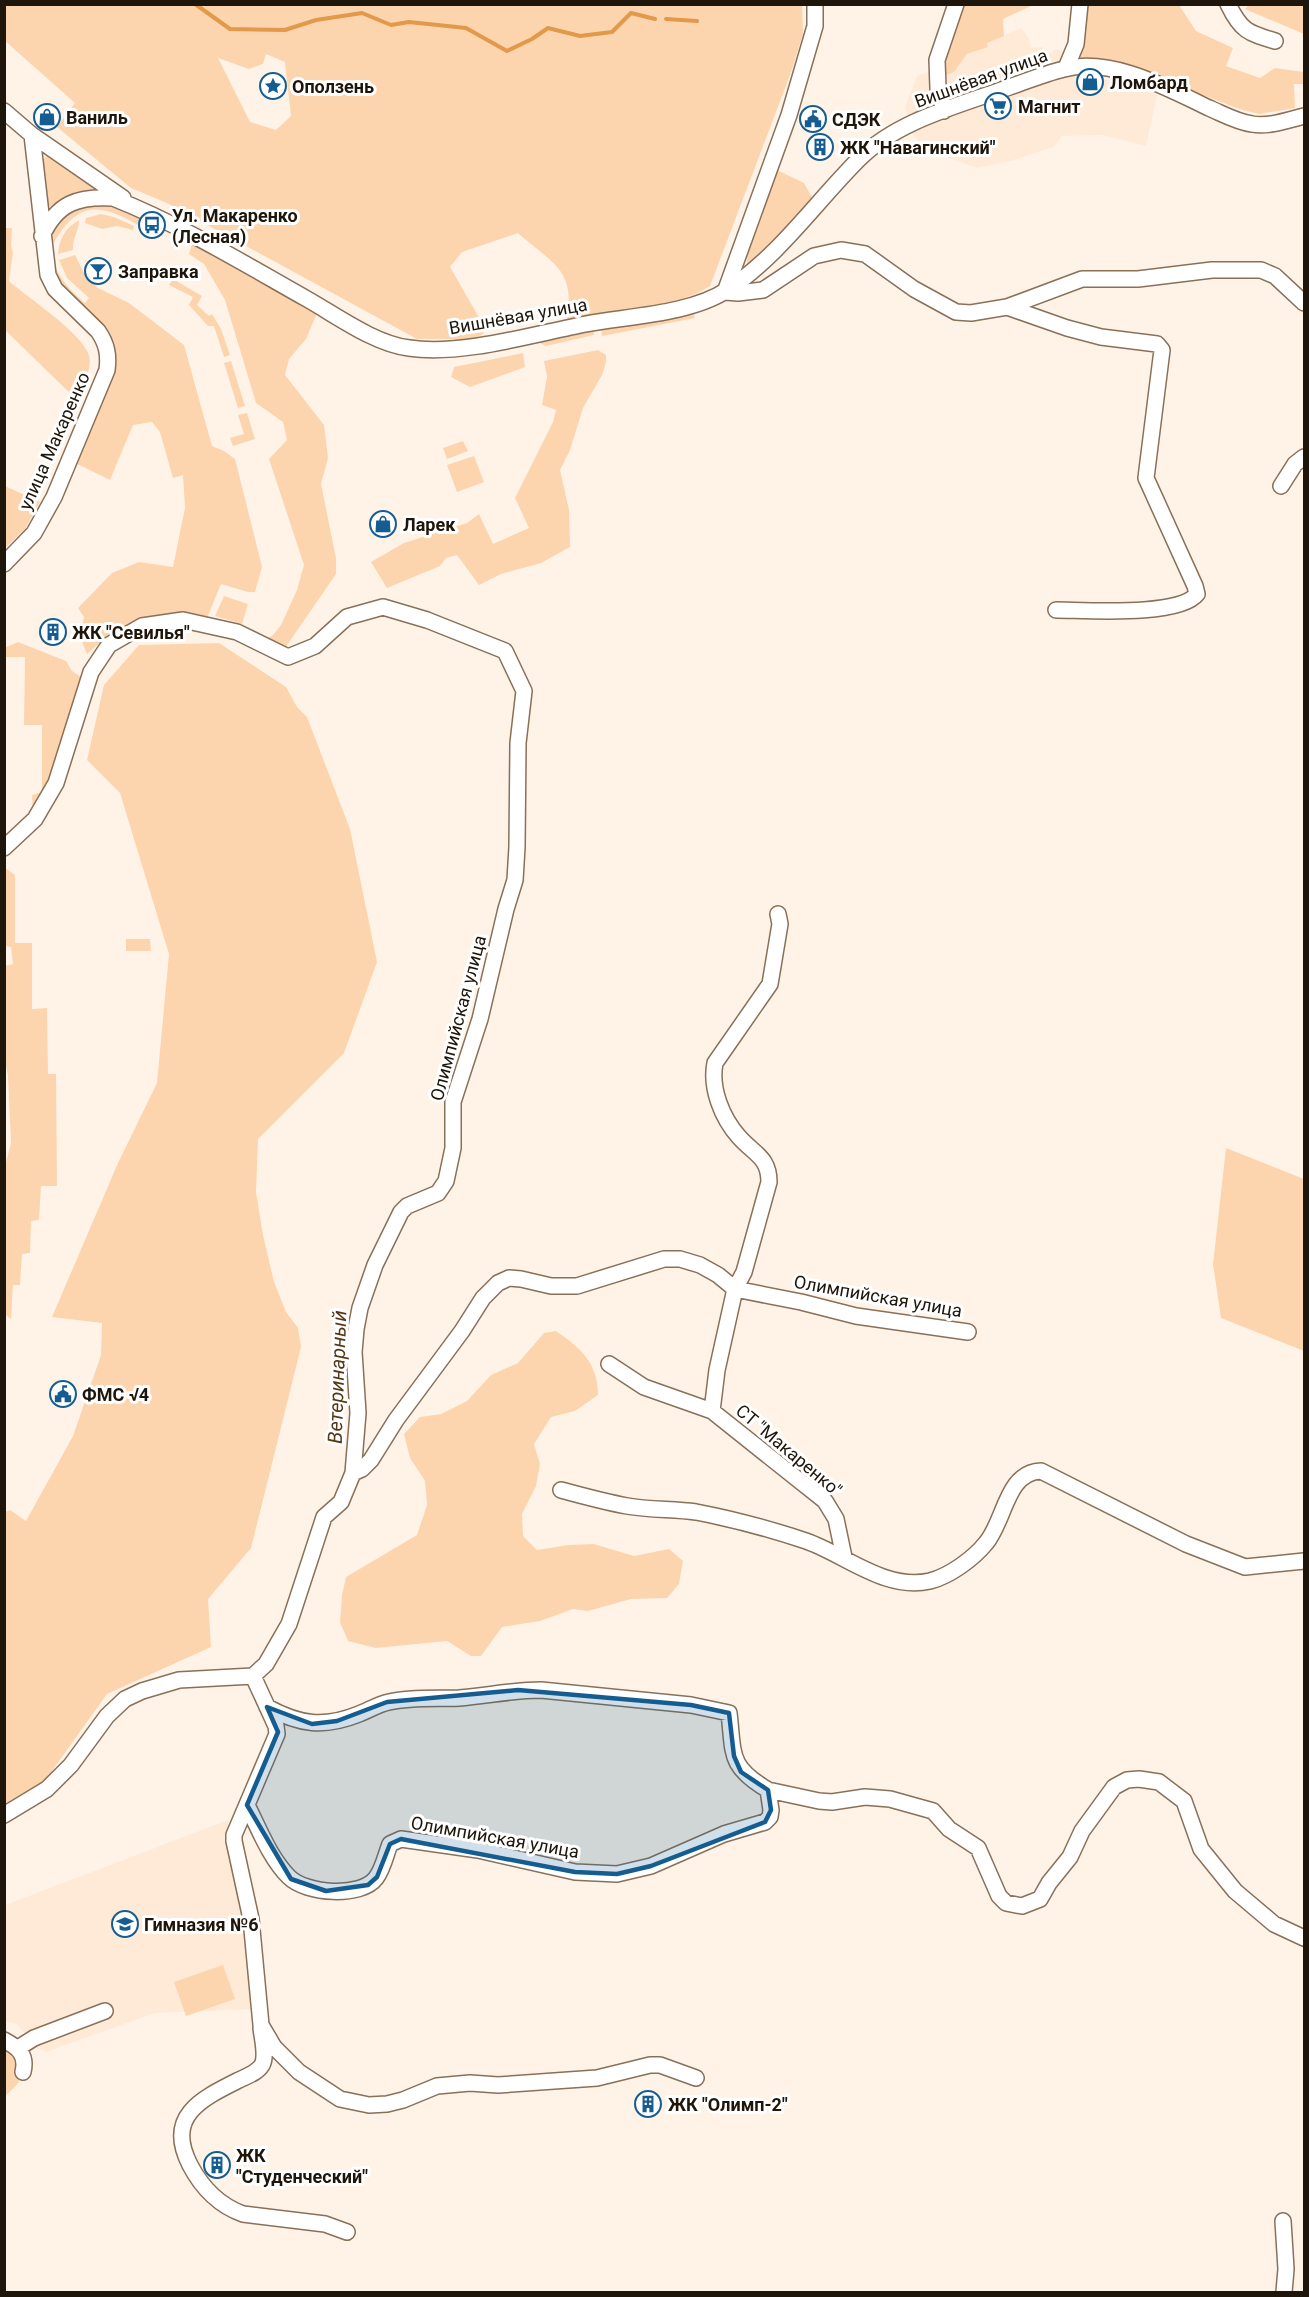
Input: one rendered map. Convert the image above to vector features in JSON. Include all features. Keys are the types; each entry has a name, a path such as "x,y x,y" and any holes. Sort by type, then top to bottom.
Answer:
{"street":[{"path":"815,4 815,26 789,115 725,292 763,290 814,256 841,250 865,254 914,289 956,312 971,313 1006,307 1082,279 1138,279 1212,270 1261,270 1275,276 1305,303"},
{"path":"944,111 938,88 937,60 956,4"},
{"path":"1066,68 1076,44 1080,4"},
{"path":"1228,4 1240,26 1248,33 1275,41"},
{"name":"Вишнёвая улица","path":"133,205 209,242 369,334 408,348 443,349 674,309 708,300 725,292 757,268 861,157 903,128 1066,68 1092,66 1116,69 1176,92 1235,120 1254,125 1305,116"},
{"path":"4,111 32,135 133,205"},
{"name":"улица Макаренко","path":"4,564 34,533 54,497 107,370 109,359 104,339 55,289 48,275 32,135"},
{"path":"42,236 49,220 60,210 80,200 96,197 113,198 133,205"},
{"path":"1006,307 1101,337 1157,344 1162,350 1146,478 1197,594 1193,599 1184,603 1161,609 1056,610"},
{"path":"1281,486 1295,464 1305,457"},
{"name":"Олимпийская улица","path":"4,848 35,819 56,783 91,672 109,645 142,626 183,620 224,628 288,657 315,646 347,617 383,607 427,620 505,651 524,691 518,743 518,847 515,880 480,1019 453,1102 453,1148 446,1181 438,1193 407,1206 401,1212 375,1265 360,1308 354,1352 358,1413 353,1473 341,1502 324,1517 289,1624 266,1664 253,1676"},
{"path":"609,1364 644,1387 712,1411 717,1370 735,1289 747,1261 769,1182 769,1170 765,1160 730,1126 723,1112 712,1075 715,1063 770,984 780,924 778,914"},
{"name":"Олимпийская улица","path":"353,1473 362,1469 370,1460 483,1298 498,1283 509,1278 551,1286 577,1286 664,1259 680,1259 700,1265 718,1275 735,1289 856,1316 968,1332"},
{"name":"СТ \"Макаренко\"","path":"712,1411 825,1501 836,1518 844,1557"},
{"path":"561,1490 628,1506 694,1512 741,1522 808,1542 844,1557 870,1572 900,1581 930,1581 957,1568 987,1542 1016,1484 1023,1475 1041,1471 1186,1544 1245,1568 1305,1560"},
{"path":"4,1815 47,1789 71,1765 107,1716 125,1699 142,1691 179,1680 253,1676 276,1726 277,1734 234,1835 234,1841 250,1910 264,2061 261,2067 249,2075 197,2103 188,2113 183,2124 182,2137 188,2161 199,2182 212,2196 233,2210 243,2214 325,2224 347,2232"},
{"path":"267,1707 283,1716 312,1724 345,1718 387,1702 462,1697 518,1690 565,1692 691,1705 729,1713 734,1756 741,1772 768,1790 832,1802 865,1797 890,1799 933,1810 949,1829 978,1848 999,1896 1006,1903 1022,1906 1040,1899 1049,1883 1070,1857 1082,1832 1114,1788 1127,1780 1159,1782 1184,1802 1201,1849 1235,1891 1274,1924 1305,1938"},
{"name":"Олимпийская улица","path":"248,1805 266,1842 291,1879 305,1886 326,1891 353,1891 368,1886 377,1877 390,1844 401,1839 478,1851 574,1872 617,1874 635,1871 724,1834 765,1822 770,1817 771,1810 768,1790"},
{"path":"11,2044 34,2038 105,2011"},
{"path":"261,2025 274,2047 299,2072 340,2099 363,2105 403,2100 437,2086 470,2083 498,2085 597,2078 650,2065 660,2065 696,2078"},
{"path":"11,2044 23,2055 25,2064 23,2072"},
{"path":"1282,2221 1286,2269 1284,2292"}],"highlighted area":[{"path":"518,1690 691,1705 729,1713 734,1756 741,1772 768,1790 771,1810 765,1822 651,1866 617,1874 575,1872 401,1839 390,1844 377,1877 368,1885 326,1891 291,1879 247,1805 278,1732 267,1707 312,1724 337,1721 387,1702"}],"shaded area":[{"path":"5,4 802,4 803,34 790,75 710,286 670,302 597,314 566,324 569,306 568,292 560,270 518,233 462,252 450,267 485,328 483,334 474,339 417,339 167,203 131,188 57,127 75,103 5,41","holes":["266,54 285,62 291,116 276,130 250,122 218,58 249,69 263,64"]},
{"path":"960,5 1033,5 1003,19 1004,36 987,43 988,47 967,54 954,72 944,76 943,60"},
{"path":"1086,5 1179,5 1196,31 1233,48 1226,66 1260,78 1275,68 1304,72 1304,84 1294,84 1295,108 1259,114 1239,109 1121,63 1098,60 1072,65"},
{"path":"1249,5 1304,5 1304,34 1245,9"},
{"path":"1021,28 1029,38 1031,48 1042,47 1045,56 1056,49 1064,52 1064,72 1128,84 1157,95 1146,146 1102,135 1062,136 1054,147 1010,161 977,168 924,149 912,133 905,107 917,76 943,66 954,72 967,54 988,47 987,43"},
{"path":"50,155 102,192 75,192 46,209 42,163 45,157"},
{"path":"775,169 804,183 814,201 748,270 746,253"},
{"path":"109,202 145,219 149,231 119,215 106,211 84,212 73,218 63,229 52,246 54,255 47,256 45,239 70,209"},
{"path":"101,214 134,226 133,230 117,226 102,229 85,223 86,218"},
{"path":"79,220 73,250 58,254 64,234"},
{"path":"5,228 12,228 13,253 9,281 76,336 89,355 88,372 77,400 5,330"},
{"path":"193,240 317,313 306,339 289,359 285,375 324,425 328,458 321,484 336,558 336,574 285,648 261,641 272,636 281,625 297,590 304,565 269,459 287,440 283,422 256,403 225,300 204,264 189,254"},
{"path":"75,255 86,277 98,288 129,303 184,345 212,446 235,459 262,567 255,592 221,584 207,618 138,621 105,638 87,654 80,637 84,617 78,608 112,573 139,562 173,567 185,508 183,475 173,478 160,432 152,422 133,425 110,480 73,462 114,363 51,275 53,261 66,284 85,303 89,298 67,278 59,260"},
{"path":"173,279 202,296 197,305 209,316 212,314 221,329 230,355 224,357 214,326 208,326 189,305 193,297 169,285"},
{"path":"692,309 695,318 602,336 601,326"},
{"path":"593,327 594,335 546,346 538,342"},
{"path":"598,350 606,355 602,375 583,408 570,450 560,470 569,510 570,547 541,563 501,574 479,585 457,555 446,558 440,566 387,588 371,562 404,543 467,523 479,514 493,544 529,528 515,498 553,422 556,410 542,405 547,377 544,361"},
{"path":"523,353 525,367 470,387 451,377 454,367"},
{"path":"231,361 245,406 238,408 224,363"},
{"path":"247,413 255,439 233,446 230,438 244,434 238,415"},
{"path":"463,441 468,451 447,459 443,448"},
{"path":"474,456 484,482 457,492 447,465"},
{"path":"5,486 40,502 25,529 5,548"},
{"path":"224,596 248,604 242,624 215,616"},
{"path":"18,642 66,661 72,671 81,677 82,686 54,781 33,817 32,795 42,792 42,725 24,725 25,657 5,657 4,648"},
{"path":"219,643 286,687 297,707 307,717 350,829 377,962 344,1053 258,1139 256,1192 263,1235 274,1282 286,1312 298,1328 301,1347 251,1548 208,1599 211,1647 107,1694 44,1782 5,1807 5,1512 10,1510 26,1521 73,1436 101,1355 102,1323 52,1317 118,1163 157,1083 169,954 120,793 87,760 104,685 139,645"},
{"path":"4,867 15,875 15,943 32,943 32,1009 47,1008 48,1074 56,1074 57,1186 41,1186 39,1220 31,1221 30,1253 22,1254 20,1285 13,1285 11,1319 4,1314 4,1170 11,1143 8,1076 4,1055 4,966 13,964 11,947 5,946"},
{"path":"126,939 150,939 151,951 126,951"},
{"path":"1226,1148 1304,1179 1304,1351 1221,1318 1213,1264"},
{"path":"556,1331 586,1357 595,1374 598,1395 575,1411 551,1417 534,1444 540,1464 536,1486 522,1514 523,1536 537,1550 594,1544 634,1556 669,1549 683,1561 679,1584 667,1598 631,1599 588,1611 573,1609 540,1621 502,1627 481,1656 471,1656 447,1641 376,1648 348,1641 340,1622 346,1577 417,1535 427,1505 425,1481 410,1458 404,1434 420,1417 441,1414 467,1401 491,1375 518,1363 544,1333"},
{"name":"Гимназия №6","path":"228,1820 233,1870 249,1943 251,2009 155,2013 46,2052 37,2048 17,2024 5,2021 5,1905"},
{"path":"223,1965 235,1999 186,2016 174,1982"},
{"path":"5,2040 18,2048 22,2070 17,2085 5,2096"}],"waterway":[{"path":"195,4 230,29 285,30 316,20 362,13 391,25 409,22 466,28 507,51 548,28 580,36 612,32 631,13 655,19"},
{"path":"666,19 697,21"}],"place":[{"name":"Ломбард","path":"1090,82"},
{"name":"Оползень","path":"273,86"},
{"name":"Магнит","path":"998,106"},
{"name":"Ваниль","path":"47,117"},
{"name":"СДЭК","path":"813,119"},
{"name":"ЖК \"Навагинский\"","path":"820,147"},
{"name":"Ул. Макаренко (Лесная)","path":"152,225"},
{"name":"Заправка","path":"98,271"},
{"name":"Ларек","path":"383,524"},
{"name":"ЖК \"Севилья\"","path":"53,632"},
{"name":"ФМС √4","path":"63,1394"},
{"name":"Гимназия №6","path":"125,1924"},
{"name":"ЖК \"Олимп-2\"","path":"648,2104"},
{"name":"ЖК \"Студенческий\"","path":"217,2165"}],"water label":[{"name":"Ветеринарный","path":"337,1377"}]}
